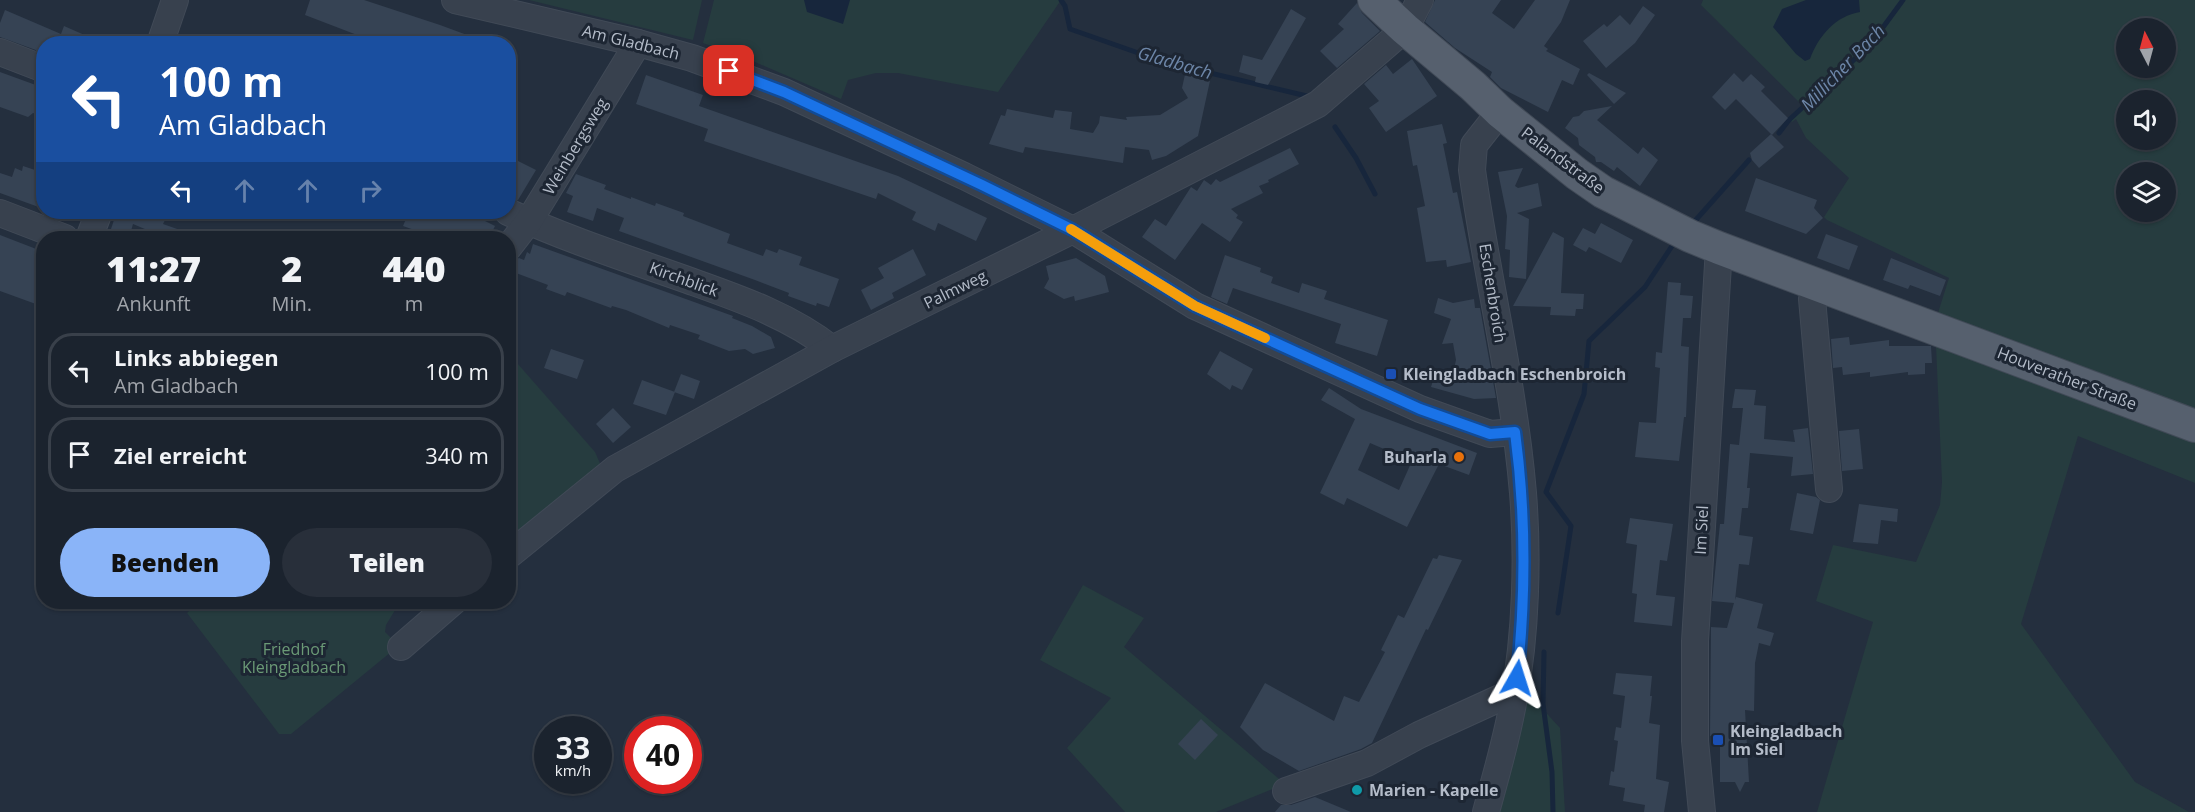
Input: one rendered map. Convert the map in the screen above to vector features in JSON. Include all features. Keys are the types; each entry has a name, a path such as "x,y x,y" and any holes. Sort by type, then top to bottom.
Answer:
{"main road":[{"name":"Palandstraße","path":"1374,0 1500,112 1602,192 1719,248 1939,329"},
{"name":"Houverather Straße","path":"1939,329 2195,426"}],"street":[{"path":"163,36 175,0"},
{"name":"Am Gladbach","path":"455,0 692,58 784,92 1073,230 1195,306 1420,409 1490,434 1515,432"},
{"path":"1405,29 1420,0"},
{"name":"Palmweg","path":"516,550 615,470 832,349 1073,230 1318,104 1405,29"},
{"name":"Weinbergsweg","path":"514,231 519,216 638,43"},
{"path":"0,52 36,66"},
{"name":"Eschenbroich","path":"1486,812 1514,697 1522,622 1524,557 1523,494 1515,432 1472,170 1474,145 1500,112"},
{"path":"0,213 46,231"},
{"name":"Kirchblick","path":"519,216 749,302 816,336 832,349"},
{"name":"Im Siel","path":"1702,812 1695,741 1695,641 1719,248"},
{"path":"1816,285 1812,299 1829,489"},
{"path":"400,647 445,609"},
{"path":"1287,791 1366,763 1483,705 1500,698 1514,697"}],"green space":[{"path":"529,0 702,0 693,40"},
{"path":"714,0 1061,0 998,92 898,73 876,73 848,80 841,99 748,59 703,43"},
{"path":"1703,0 2195,0 2195,483 2078,436 2021,624 2135,782 2189,812 1817,812 1873,622 1816,601 1833,545 1916,562 1940,505 1942,482 1936,346 1937,316 1949,278 1824,217 1849,178 1806,138 1796,119 1792,122 1789,118 1802,105 1701,5"},
{"path":"516,361 595,452 602,468 516,542"},
{"path":"1083,585 1144,618 1124,647 1285,784 1216,812 1125,812 1067,748 1111,698 1040,660"},
{"name":"Friedhof Kleingladbach","path":"191,609 396,609 386,625 385,632 393,640 402,643 291,734 279,734 187,613"},
{"path":"1526,691 1560,728 1565,812 1500,812"}],"water":[{"path":"804,0 850,0 843,24 807,12"},
{"path":"1806,0 1859,0 1860,12 1843,18 1829,28 1818,42 1810,59 1805,61 1773,27 1782,9"}],"building":[{"path":"310,0 364,0 470,36 360,36 305,15"},
{"path":"1435,0 1501,0 1492,13 1514,29 1535,0 1570,0 1561,22 1544,46 1548,49 1546,51 1580,69 1573,85 1562,80 1548,112 1501,88 1490,77 1492,72 1455,48 1425,22"},
{"path":"1357,3 1362,13 1380,31 1337,68 1320,51 1344,29 1338,24"},
{"path":"1643,6 1655,15 1635,43 1606,68 1583,41 1604,24 1607,27 1620,15 1630,25"},
{"path":"1291,9 1306,18 1268,85 1255,82 1256,77 1239,72 1243,55 1262,60"},
{"path":"5,10 61,34 64,26 87,36 36,36 36,50 0,37 0,23"},
{"path":"1412,59 1437,96 1386,132 1369,108 1379,101 1364,84 1386,65 1393,74"},
{"path":"1186,70 1211,76 1198,136 1166,156 1152,160 1149,150 1125,147 1123,163 1025,147 1023,153 989,144 1001,115 1005,116 1007,109 1053,118 1055,110 1072,112 1070,129 1093,133 1100,116 1127,120 1126,117 1160,115 1188,98 1182,88"},
{"path":"0,72 36,85 36,114 33,113 28,117 0,107"},
{"path":"1589,73 1626,93 1614,104 1587,75"},
{"path":"1734,73 1743,82 1751,74 1765,87 1761,91 1788,118 1772,135 1736,99 1725,110 1712,97"},
{"path":"646,75 703,95 699,106 898,176 987,218 976,241 938,223 935,231 912,220 916,212 878,193 876,199 704,141 708,129 636,104"},
{"path":"1612,106 1597,120 1638,154 1643,147 1658,160 1640,186 1617,167 1614,171 1601,162 1596,162 1595,157 1579,145 1578,138 1565,128 1573,117 1579,116 1584,111"},
{"path":"1442,124 1447,143 1443,144 1453,193 1457,192 1471,262 1447,267 1446,260 1426,262 1417,208 1425,206 1417,165 1413,166 1407,131"},
{"path":"1771,134 1784,147 1759,168 1752,160 1750,153"},
{"path":"1290,148 1299,164 1259,186 1263,193 1231,209 1238,215 1236,218 1243,222 1230,242 1202,223 1175,260 1142,237 1155,219 1166,226 1191,187 1197,191 1204,180 1211,185 1216,179 1220,182"},
{"path":"516,160 536,170 518,200 516,199"},
{"path":"23,166 36,170 36,206 0,193 0,173 12,177 15,168 22,171"},
{"path":"1523,168 1515,186 1518,188 1538,183 1542,206 1517,213 1529,219 1526,279 1509,277 1510,250 1505,249 1507,216 1498,172"},
{"path":"576,174 606,185 604,189 631,199 631,197 655,206 656,203 684,213 683,216 730,234 727,243 763,256 766,249 777,253 779,249 802,257 799,265 839,279 829,307 817,303 816,306 788,296 789,293 619,231 624,218 597,208 593,221 567,212 573,196 566,193"},
{"path":"1756,178 1817,200 1814,208 1823,218 1806,234 1745,211"},
{"path":"114,219 162,219 165,220 163,224 183,231 161,231 162,227 160,231 150,231 133,224 131,231 110,231"},
{"path":"406,219 481,219 495,226 492,231 417,231 403,226"},
{"path":"1601,223 1633,240 1621,263 1589,247 1586,252 1573,245 1583,228 1595,234"},
{"path":"1553,232 1564,238 1561,293 1584,294 1583,309 1576,309 1575,316 1550,315 1551,307 1513,306"},
{"path":"1826,234 1858,246 1849,270 1817,258"},
{"path":"0,235 36,249 36,304 0,291"},
{"path":"533,244 733,316 732,318 771,337 775,348 753,354 745,349 729,351 698,339 700,335 670,325 669,328 626,310 612,306 611,308 567,292 565,296 546,289 548,285 516,273 516,260 524,260 527,252 530,254"},
{"path":"913,249 926,275 892,293 894,298 871,310 861,290 884,278 878,268"},
{"path":"1225,255 1261,268 1260,272 1273,277 1271,283 1299,293 1302,283 1327,291 1324,299 1388,320 1377,356 1335,343 1341,324 1233,288 1227,304 1211,297"},
{"path":"1076,258 1105,276 1109,292 1075,301 1074,296 1064,299 1044,288 1049,279 1046,266"},
{"path":"1891,258 1946,280 1940,296 1910,285 1908,289 1883,280"},
{"path":"1668,282 1681,283 1680,295 1693,296 1691,318 1683,318 1681,346 1689,347 1686,417 1684,417 1679,461 1635,457 1639,422 1656,423 1660,368 1655,367 1656,352 1662,353"},
{"path":"1438,298 1453,303 1474,299 1475,308 1480,308 1496,398 1474,399 1431,387 1435,374 1452,378 1456,360 1453,343 1442,344 1451,319 1434,313"},
{"path":"1849,337 1850,345 1889,340 1889,346 1931,346 1932,363 1925,363 1925,374 1908,375 1908,372 1870,377 1870,372 1843,375 1842,367 1833,368 1831,339"},
{"path":"551,349 584,360 577,379 544,368"},
{"path":"1220,351 1253,369 1242,390 1232,385 1230,390 1207,374"},
{"path":"681,374 700,381 694,399 674,392"},
{"path":"642,380 675,392 666,415 633,404"},
{"path":"1329,388 1361,409 1477,453 1469,475 1439,464 1407,527 1347,498 1344,505 1320,493 1355,419 1321,400","holes":["1370,443 1412,461 1399,490 1358,470"]},
{"path":"1735,389 1756,390 1754,405 1766,406 1764,439 1795,442 1793,430 1808,428 1813,474 1791,476 1793,457 1750,453 1748,508 1742,508 1739,535 1753,537 1749,565 1739,564 1735,600 1736,597 1763,604 1757,628 1774,633 1770,646 1759,643 1755,663 1754,711 1745,710 1749,782 1745,782 1740,792 1735,782 1720,782 1720,734 1710,736 1711,627 1727,628 1734,603 1712,601 1720,524 1724,524 1730,444 1739,445 1743,408 1732,408"},
{"path":"613,408 631,427 613,443 596,424"},
{"path":"1859,429 1863,469 1842,471 1839,431"},
{"path":"1797,493 1820,500 1813,534 1790,530"},
{"path":"1859,504 1898,509 1897,522 1881,520 1878,544 1853,542"},
{"path":"1630,518 1673,524 1667,561 1660,560 1656,595 1675,597 1672,626 1634,622 1637,594 1632,593 1637,545 1626,543"},
{"path":"1439,555 1462,560 1428,630 1426,629 1372,743 1299,771 1263,750 1240,727 1265,683 1334,721 1344,696 1359,702 1385,652 1381,650 1398,615 1404,618 1433,558 1437,559"},
{"path":"1616,673 1652,676 1649,723 1660,725 1656,779 1669,782 1664,812 1644,812 1645,805 1623,801 1625,788 1609,785 1611,771 1614,772 1618,741 1614,740 1616,727 1621,728 1625,696 1613,694"},
{"path":"1201,719 1218,735 1195,760 1178,744"},
{"path":"1315,797 1351,812 1275,812 1281,805 1291,805"}],"waterway":[{"name":"Gladbach","path":"1061,0 1065,6 1070,29 1164,62 1311,97"},
{"name":"Millicher Bach","path":"1779,133 1789,120 1870,45 1903,0"},
{"name":"Gladbach","path":"1335,127 1356,158 1375,194"},
{"name":"Millicher Bach","path":"1694,222 1749,160"},
{"name":"Millicher Bach","path":"1558,613 1571,526 1546,492 1584,394 1589,341 1645,287 1672,246"},
{"name":"Millicher Bach","path":"1544,652 1543,704 1552,772 1553,812"}],"slow traffic":[{"path":"1071,229 1195,306 1265,338"}],"place":[{"name":"Kleingladbach Eschenbroich","path":"1391,374"},
{"name":"Buharla","path":"1459,457"},
{"name":"Kleingladbach Im Siel","path":"1718,740"},
{"name":"Marien - Kapelle","path":"1357,790"}],"route":[{"path":"729,71 784,92 1073,230 1195,306 1420,409 1490,434 1515,432 1523,494 1524,557 1517,678"}]}
